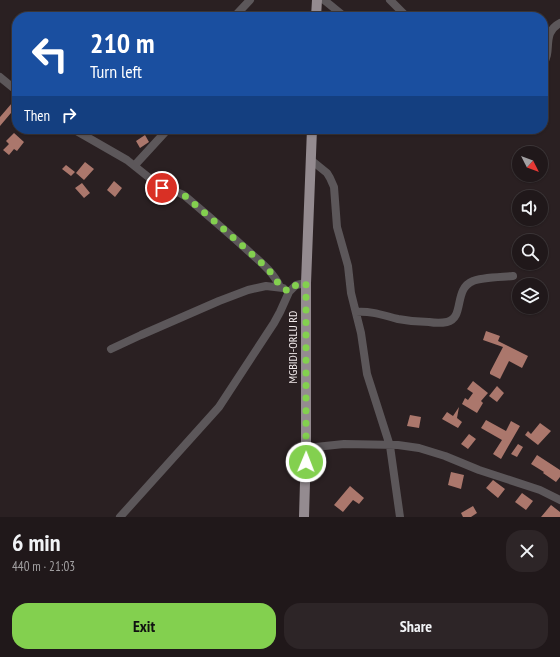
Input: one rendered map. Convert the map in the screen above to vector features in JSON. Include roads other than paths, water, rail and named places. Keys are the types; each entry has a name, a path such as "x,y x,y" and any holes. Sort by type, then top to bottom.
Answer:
{"main road":[{"path":"318,12 324,0"},
{"name":"MGBIDI-ORLU RD","path":"304,517 306,448 306,283 312,134"}],"street":[{"path":"239,12 250,0"},
{"path":"324,0 339,12"},
{"path":"390,0 402,12"},
{"path":"548,38 549,34 560,22"},
{"path":"0,77 12,87"},
{"path":"82,134 135,165 162,188 181,193 185,196 256,258 273,275 280,287"},
{"path":"135,165 163,134"},
{"path":"311,160 327,173 334,187 337,227 348,266 351,293 361,333 367,374 390,446 400,517"},
{"path":"356,312 381,314 411,321 435,323 447,322 453,320 456,315 463,288 468,283 474,280 512,276"},
{"path":"120,517 219,408 274,323 289,292 296,285 306,283"},
{"path":"111,350 204,307 248,290 266,286 280,287 289,292"},
{"path":"306,448 344,444 398,445 419,448 540,490 560,500"}]}
